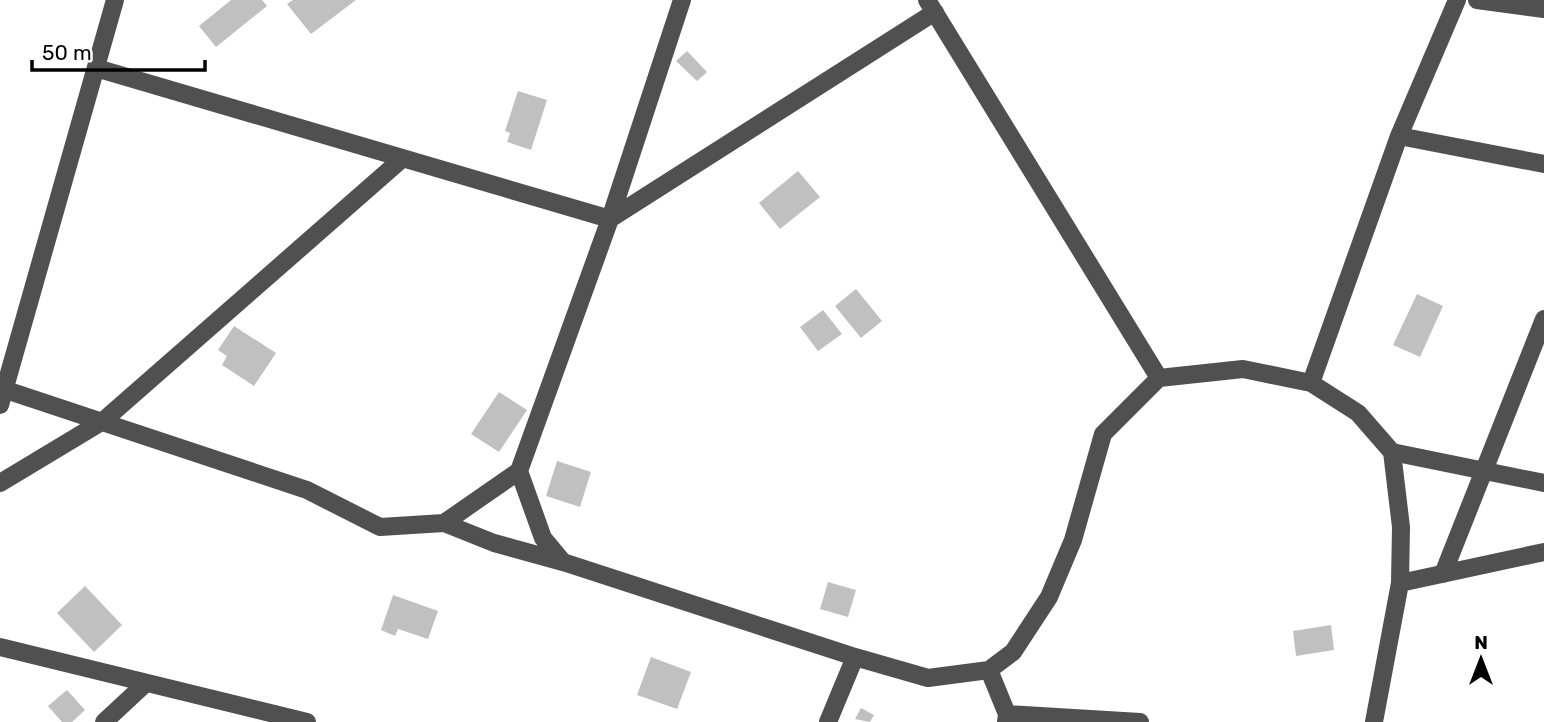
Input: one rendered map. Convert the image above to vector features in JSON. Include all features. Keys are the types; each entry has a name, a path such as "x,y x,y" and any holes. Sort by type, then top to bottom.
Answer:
{"street":[{"path":"115,0 2,394 103,421 307,490 380,527 444,523 495,543 563,562 928,678 989,670 1013,652 1049,597 1073,540 1103,434 1159,378 1242,369 1311,383 1358,413 1392,452 1401,527 1399,583 1369,722"},
{"path":"444,523 520,471 610,219 682,0"},
{"path":"1311,383 1399,136 1457,0"},
{"path":"1477,0 1544,9"},
{"path":"96,68 610,219 931,6 1159,378"},
{"path":"1399,136 1544,164"},
{"path":"0,484 103,421 403,158"},
{"path":"1443,574 1544,319"},
{"path":"1392,452 1483,468 1544,483"},
{"path":"520,471 543,538 563,562"},
{"path":"1399,583 1544,552"},
{"path":"0,647 307,722"},
{"path":"828,722 855,657"},
{"path":"989,670 1007,718 1140,722"},
{"path":"104,722 146,683"}],"building":[{"path":"231,0 262,0 267,6 216,47 199,26"},
{"path":"293,0 356,0 311,34 287,4"},
{"path":"687,51 707,72 697,81 676,61"},
{"path":"518,91 547,100 531,150 507,142 510,133 505,131"},
{"path":"798,171 820,197 780,229 759,203"},
{"path":"856,289 882,321 861,338 835,306"},
{"path":"1417,294 1443,306 1420,357 1393,345"},
{"path":"823,310 842,334 818,351 800,327"},
{"path":"234,326 276,353 254,386 222,365 227,356 218,350"},
{"path":"499,392 527,410 499,452 471,434"},
{"path":"557,461 591,472 580,507 546,496"},
{"path":"828,582 856,590 848,617 820,609"},
{"path":"85,586 122,625 94,652 57,613"},
{"path":"393,595 438,611 428,639 398,629 395,636 381,630"},
{"path":"1331,625 1334,650 1296,656 1293,631"},
{"path":"651,657 691,672 677,709 637,695"},
{"path":"67,690 85,710 72,722 62,722 48,706"},
{"path":"861,708 874,715 870,722 855,719"}]}
